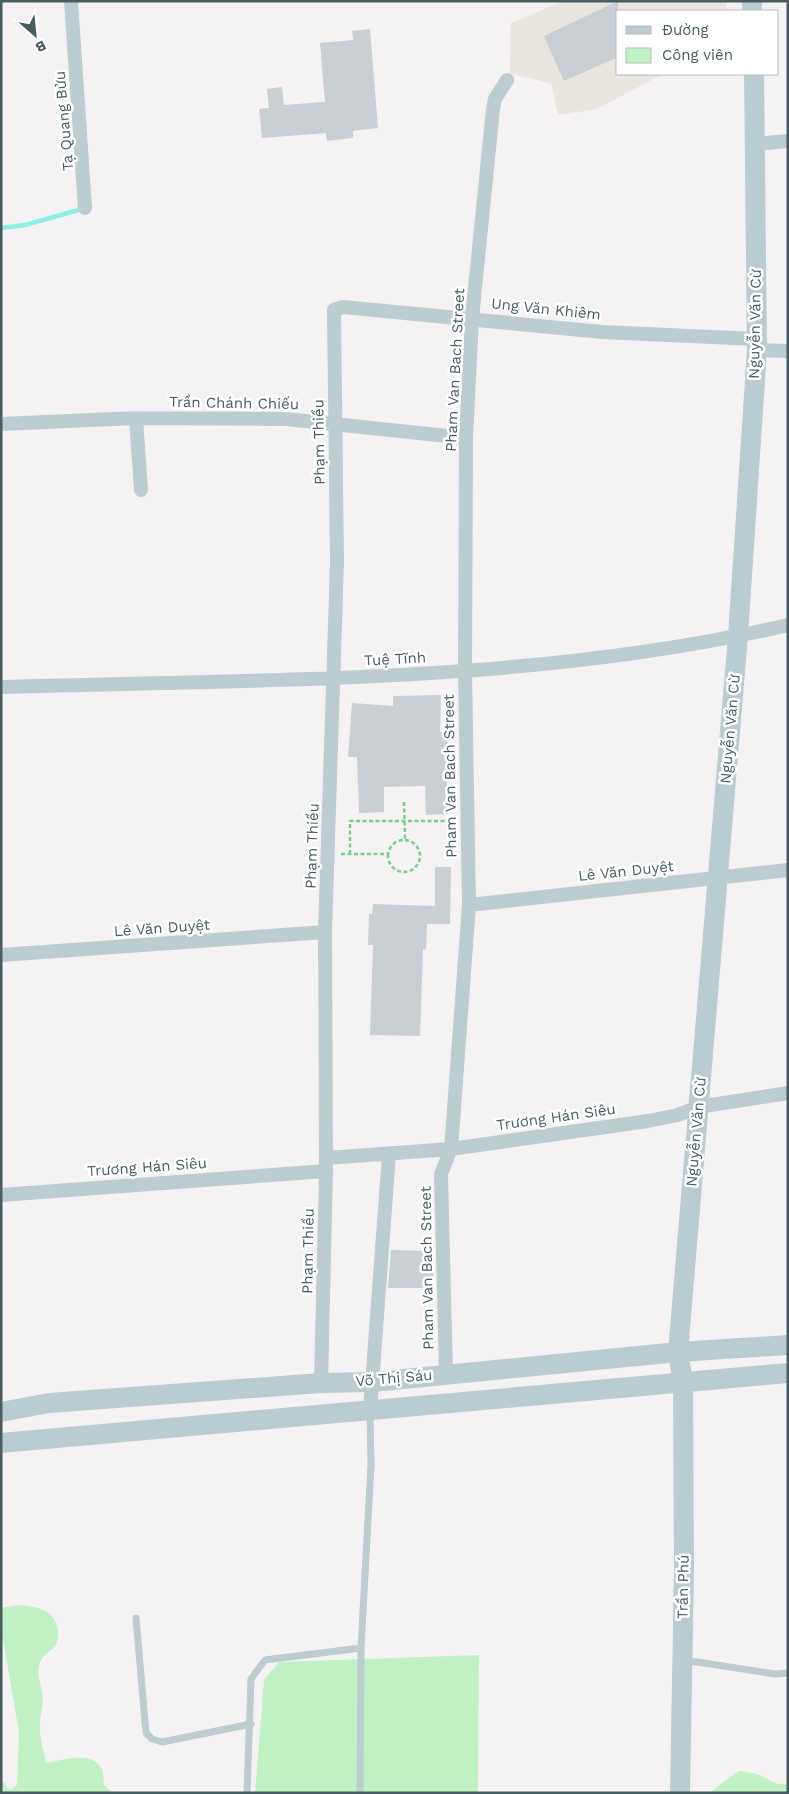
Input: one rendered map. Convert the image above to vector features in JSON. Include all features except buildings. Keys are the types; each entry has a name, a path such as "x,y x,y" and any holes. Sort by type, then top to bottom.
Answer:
{"main road":[{"name":"Nguyễn Văn Cừ","path":"683,1382 678,1352 738,636 756,345 754,75"},
{"name":"Võ Thị Sáu","path":"1,1412 49,1403 321,1383 373,1382 678,1352 788,1345"},
{"name":"Võ Thị Sáu","path":"1,1443 788,1373"},
{"name":"Trần Phú","path":"680,1793 683,1382"}],"street":[{"name":"Tạ Quang Bửu","path":"71,1 85,208"},
{"name":"Pham Van Bach Street","path":"446,1374 441,1174 451,1150 469,905 465,671 466,438 472,318 488,156 495,99 507,80"},
{"path":"755,144 788,142"},
{"name":"Ung Văn Khiêm","path":"334,310 343,307 472,318 756,345 788,351"},
{"name":"Phạm Thiều","path":"321,1383 326,1165 325,932 337,562 334,310"},
{"path":"136,418 141,490"},
{"name":"Trần Chánh Chiếu","path":"1,424 136,418 286,419 335,422 466,438"},
{"name":"Tuệ Tĩnh","path":"1,687 334,678 465,671 604,656 738,636 788,625"},
{"name":"Lê Văn Duyệt","path":"469,905 788,870"},
{"name":"Lê Văn Duyệt","path":"1,955 325,932"},
{"name":"Trương Hán Siêu","path":"1,1195 326,1165 389,1155 451,1150 657,1119 678,1115 698,1107 788,1092"},
{"path":"370,1410 389,1155"}],"lane":[{"path":"360,1793 361,1648 371,1465 370,1410"},
{"path":"136,1618 146,1733 152,1739 162,1742 251,1724"},
{"path":"246,1793 251,1724 251,1679 264,1660 361,1648"},
{"path":"682,1659 750,1670 788,1673"}],"path":[{"path":"404,802 404,839"},
{"path":"350,854 350,821 467,822"},
{"path":"404,839 415,843 420,853 420,858 415,868 405,872 395,870 388,861 387,854 394,842 404,839"},
{"path":"339,854 387,854"}],"shaded area":[{"path":"563,1 726,1 727,10 616,10 616,75 661,75 597,109 558,115 551,83 510,74 511,23"}],"green space":[{"path":"19,1605 39,1608 45,1611 54,1618 57,1624 58,1637 56,1644 41,1660 39,1671 43,1697 40,1734 46,1763 76,1758 91,1760 102,1769 104,1785 113,1793 1,1793 1,1779 10,1790 17,1785 19,1732 1,1628 1,1608"},
{"path":"479,1655 478,1793 255,1793 264,1680 279,1662"},
{"path":"740,1771 757,1774 779,1784 788,1783 788,1793 710,1793"}],"waterway":[{"path":"1,228 25,225 82,209"}]}
